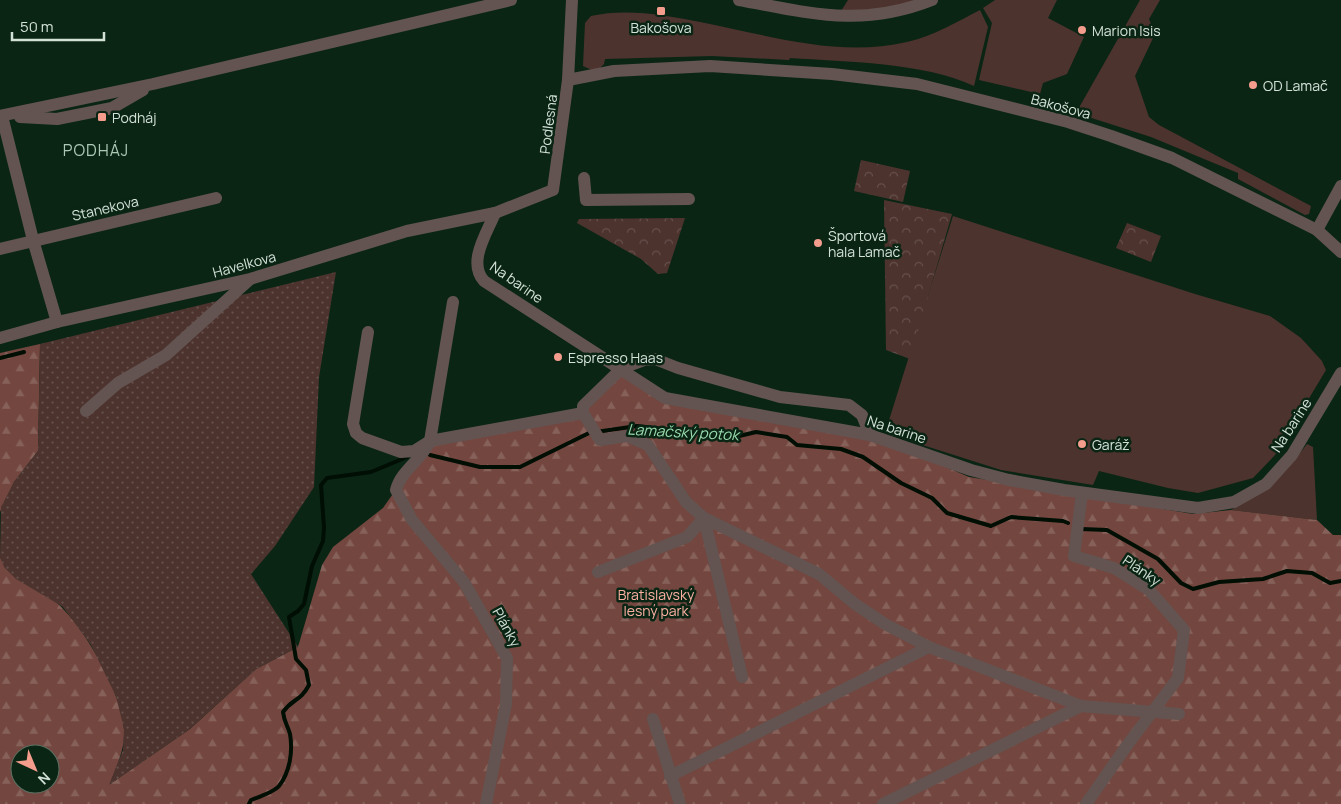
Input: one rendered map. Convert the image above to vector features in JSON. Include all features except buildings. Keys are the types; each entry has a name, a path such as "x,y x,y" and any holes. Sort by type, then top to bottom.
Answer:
{"street":[{"path":"57,322 33,240 1,116 153,84 510,0"},
{"name":"Podlesná","path":"495,213 553,190 568,80 572,0"},
{"path":"739,0 815,14 855,16 887,14 932,0"},
{"name":"Bakošova","path":"568,80 614,71 710,66 832,74 917,84 1068,122 1172,158 1240,190 1317,230 1341,252"},
{"path":"584,178 586,200 689,199"},
{"path":"1317,230 1341,186"},
{"name":"Stanekova","path":"0,249 216,198"},
{"name":"Havelkova","path":"0,338 57,322 250,279 407,231 495,213"},
{"name":"Na barine","path":"495,213 478,255 476,267 479,275 665,398 870,435 971,470 1082,493 1198,508 1234,502 1266,484 1292,455 1341,373"},
{"path":"86,411 118,384 175,348 250,279"},
{"path":"430,441 454,302"},
{"path":"368,332 353,424 356,433 362,438 401,452 414,451 430,441 583,412"},
{"path":"870,435 862,415 849,405 780,396 678,368 655,359 644,360 622,368 583,406 583,412 600,439 627,436 648,446 686,502 704,518 819,574 855,604 877,619 929,647 1081,706 1179,714"},
{"name":"Plánky","path":"430,441 426,450 402,475 396,490 412,520 464,582 508,658 506,704 486,804"},
{"name":"Plánky","path":"1082,493 1074,556 1114,568 1149,590 1184,630 1178,678 1152,711 1086,804"},
{"path":"598,572 687,537 704,518"},
{"path":"704,518 742,677"},
{"path":"670,776 929,647"},
{"path":"883,804 1081,706"},
{"path":"653,718 680,804"}],"green space":[{"path":"848,0 932,0 838,16"},
{"path":"995,0 1057,0 1048,18 1084,37 1067,74 1043,83 1040,94 979,80 992,23 983,8"},
{"path":"1140,0 1160,0 1149,19 1155,34 1135,76 1149,117 1159,125 1311,206 1309,214 1305,215 1238,179 1238,173 1151,137 1076,113"},
{"path":"980,10 988,27 974,86 931,72 884,64 790,58 789,60 712,56 605,59 604,64 596,72 583,66 585,23 591,16 604,14 632,13 659,15 803,43 855,47 907,42 945,28"},
{"path":"861,160 910,171 903,202 854,191"},
{"path":"884,200 952,214 910,359 886,350"},
{"path":"953,216 1195,294 1270,316 1301,338 1322,361 1326,370 1275,455 1253,478 1198,493 1168,488 1099,471 1093,485 1001,470 885,433"},
{"path":"685,218 667,273 658,274 641,259 577,223 579,219"},
{"path":"1127,223 1161,236 1151,262 1116,248"},
{"path":"336,272 319,377 314,487 275,546 251,574 298,647 256,669 190,729 109,785 123,750 124,729 116,696 91,645 63,607 16,579 4,567 0,557 1,507 14,482 38,451 40,344"},
{"path":"40,344 38,451 14,482 0,512 0,353"},
{"name":"Bratislavský lesný park","path":"622,368 665,398 879,438 969,477 1193,514 1231,510 1317,520 1333,535 1341,535 1341,804 0,804 0,557 10,572 22,582 52,599 63,609 75,623 99,659 116,697 122,715 124,730 122,752 110,784 190,729 256,669 298,647 322,565 333,547 383,508 430,441 583,413"},
{"path":"1307,444 1313,447 1317,520 1231,510 1263,490 1290,464"}],"waterway":[{"path":"0,358 24,352"},
{"name":"Lamačský potok","path":"430,455 480,467 520,467 589,433 637,426 735,437 756,432 787,437 797,445 841,449 863,457 901,483 932,498 947,513 991,526 1011,517 1068,523"},
{"name":"Lamačský potok","path":"249,804 251,800 277,788 283,780 290,761 291,747 290,734 283,712 303,694 309,685 306,670 296,659 289,617 304,604 312,566 323,541 321,485 327,478 371,472 407,457"},
{"name":"Lamačský potok","path":"1081,529 1107,530 1158,559 1181,583 1193,589 1219,582 1263,579 1287,571 1312,573 1330,583 1341,581"}],"place":[{"name":"Bakošova","path":"661,11"},
{"name":"Marion Isis","path":"1082,30"},
{"name":"OD Lamač","path":"1253,85"},
{"name":"Podháj","path":"102,117"},
{"name":"Športová hala Lamač","path":"818,243"},
{"name":"Espresso Haas","path":"558,357"},
{"name":"Garáž","path":"1082,444"}],"district":[{"name":"PODHÁJ","path":"96,150"}]}
